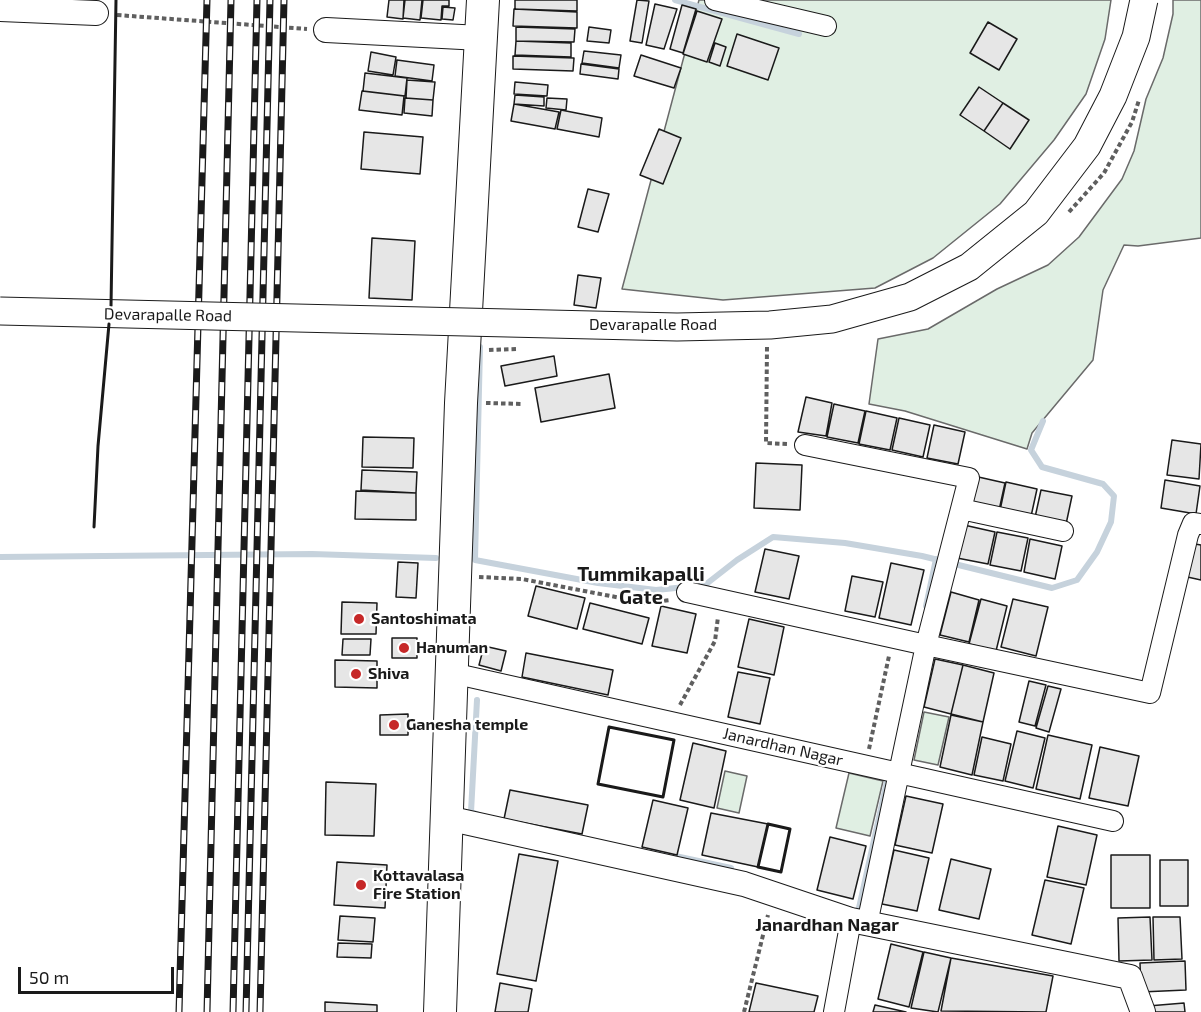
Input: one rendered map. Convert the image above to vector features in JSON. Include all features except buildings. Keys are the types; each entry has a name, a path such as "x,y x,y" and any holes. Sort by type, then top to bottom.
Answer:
{"highway":[{"path":"440,1012 461,403 483,0"}],"main road":[{"name":"Devarapalle Road","path":"0,311 676,327 770,325 832,319 910,297 969,267 1036,213 1087,146 1113,96 1136,37 1144,0"}],"street":[{"path":"716,0 825,26"},
{"path":"0,9 96,13"},
{"path":"326,30 482,38"},
{"path":"805,445 969,478 942,576 898,773 834,1012"},
{"path":"961,509 1063,531"},
{"path":"687,592 1150,693 1188,535 1193,523 1201,524"},
{"name":"Janardhan Nagar","path":"452,672 1113,820"},
{"path":"447,818 744,884 859,922 1130,977 1143,1012"}],"path":[{"path":"96,13 326,30"},
{"path":"1062,220 1104,173 1132,122 1142,92"},
{"path":"767,346 766,442 805,445"},
{"path":"464,351 523,349"},
{"path":"461,403 523,404"},
{"path":"455,576 522,579 647,603 669,601 687,592"},
{"path":"657,718 675,713 686,697 715,641 721,600"},
{"path":"865,766 893,638"},
{"path":"744,1012 773,894"}],"green space":[{"path":"699,0 1111,0 1105,39 1086,94 1054,140 1000,204 933,258 875,288 723,300 622,289"},
{"path":"1173,0 1201,0 1201,238 1138,246 1124,245 1103,290 1093,360 1032,433 1027,449 905,411 869,404 878,339 928,329 997,289 1048,265 1079,237 1122,179 1134,151 1146,99 1163,58 1173,14"},
{"path":"924,712 949,717 938,765 914,760"},
{"path":"725,771 747,776 739,813 717,808"},
{"path":"849,773 883,781 870,836 836,828"}],"waterway":[{"path":"675,0 799,34"},
{"path":"480,347 475,560 598,583 656,590 705,585 737,560 773,537 845,543 922,556 1052,588 1077,580 1097,552 1111,522 1114,496 1103,484 1042,467 1031,450 1043,421"},
{"path":"0,557 312,554 436,558"},
{"path":"926,606 936,559"},
{"path":"477,700 471,812 477,814"},
{"path":"859,908 888,777"},
{"path":"652,851 731,868"}],"railway":[{"path":"179,1012 207,0"},
{"path":"207,1012 231,0"},
{"path":"233,1012 257,0"},
{"path":"246,1012 270,0"},
{"path":"260,1012 284,0"}],"wall":[{"path":"111,306 116,0"},
{"path":"94,527 98,446 109,324"},
{"path":"609,727 674,740 663,797 598,784 609,727"},
{"path":"768,824 790,829 781,872 758,867 768,824"}],"place":[{"name":"Santoshimata","path":"359,619"},
{"name":"Hanuman","path":"404,648"},
{"name":"Shiva","path":"356,674"},
{"name":"Ganesha temple","path":"394,725"},
{"name":"Kottavalasa Fire Station","path":"361,885"}],"district":[{"name":"Tummikapalli Gate","path":"641,586"},
{"name":"Janardhan Nagar","path":"827,925"}]}
